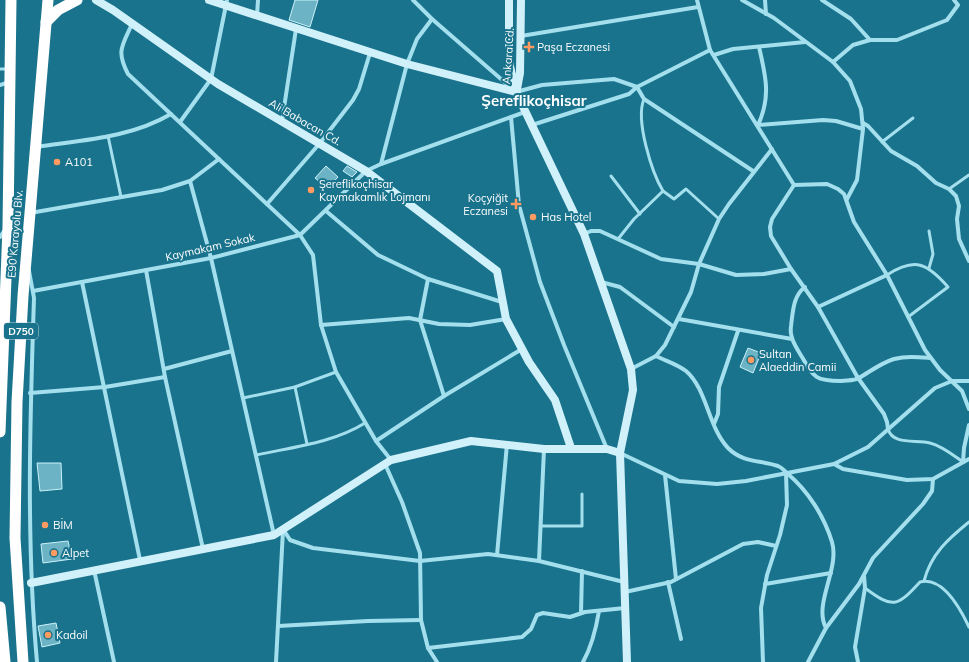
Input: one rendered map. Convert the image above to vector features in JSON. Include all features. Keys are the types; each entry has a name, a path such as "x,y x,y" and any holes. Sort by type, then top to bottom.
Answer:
{"highway":[{"name":"E90 Karayolu Blv.","path":"0,432 8,227 4,69 11,0"},
{"name":"E90 Karayolu Blv.","path":"23,662 15,538 17,402 26,262 48,0"},
{"path":"46,22 58,10 77,0"},
{"path":"0,607 5,662"}],"street":[{"name":"Ali Babacan Cd.","path":"96,0 211,79 366,171 497,271 502,302"},
{"path":"210,0 226,3 257,16 370,53 516,92 542,85 614,79 637,87 644,99 754,172"},
{"path":"257,16 258,0"},
{"path":"413,0 432,19 516,92 584,234 631,369 633,390 620,453 627,662"},
{"name":"Ankara Cd.","path":"509,0 509,62 516,92"},
{"name":"Ankara Cd.","path":"516,92 520,73 521,0"},
{"path":"697,0 710,50 794,185"},
{"path":"742,0 766,14 834,62 850,81 856,94 863,129 857,180 847,199"},
{"path":"766,0 766,14"},
{"path":"822,0 851,19 870,40"},
{"path":"834,62 853,45 870,40 897,40 947,20 958,5 954,0"},
{"path":"180,122 211,79 226,3"},
{"path":"520,36 698,7"},
{"path":"381,164 407,64 417,40 432,19"},
{"path":"132,24 121,49 121,61 128,74 300,235 313,255 321,325 336,372 388,462 420,553 421,620 428,648 437,662"},
{"path":"282,121 296,29"},
{"path":"714,55 733,50 805,42"},
{"path":"758,126 767,99 765,74 759,48"},
{"path":"532,125 629,94 637,87 710,50"},
{"path":"267,204 320,143 359,89 370,53"},
{"name":"Kaymakam Sokak","path":"33,291 211,258 300,235 366,171 381,164 525,112"},
{"path":"36,147 108,136 141,129 171,114"},
{"path":"511,117 519,205 540,282 607,449"},
{"path":"758,126 823,120 836,121 863,129"},
{"path":"863,123 868,126 882,142 899,157 926,173 936,183 949,189 956,196 958,200 957,219 959,239 969,261"},
{"path":"631,369 656,356 665,345 691,292 699,264 719,219 772,149"},
{"path":"30,213 162,190 190,181 220,159"},
{"path":"190,181 211,258 274,535"},
{"path":"794,185 827,184 838,189 847,199 854,222 887,275 930,358 962,391 969,409"},
{"path":"794,185 772,219 770,227 773,241 818,307 858,378 884,414 888,430"},
{"path":"326,211 378,255 428,279 502,302 506,319 522,349 555,400 571,448"},
{"path":"0,237 8,227"},
{"path":"584,234 591,231 600,231 661,259 699,264 736,275 764,274 791,269"},
{"path":"26,262 33,291 29,508 31,583 37,662"},
{"path":"146,270 165,377 203,549"},
{"path":"818,307 887,275"},
{"path":"428,279 420,320 444,396"},
{"path":"82,282 140,560"},
{"path":"601,282 620,287 674,327"},
{"path":"805,287 796,297 790,328 792,339 811,374 817,379 825,381 858,378 868,371 892,360 910,356 930,358"},
{"path":"321,325 409,318 440,324 470,325 506,319"},
{"path":"678,320 792,339"},
{"path":"714,424 718,414 719,387 738,331"},
{"path":"376,441 444,396 522,349"},
{"path":"164,369 232,351"},
{"path":"656,356 676,364 693,378 722,441 739,456 749,461 781,467 798,482 809,495 830,538 834,558 824,607 823,620 826,628"},
{"path":"30,393 105,387 165,377"},
{"path":"31,583 94,569 274,535 388,462 471,441 544,448 607,449 620,453 679,481 717,484 746,481 786,472 834,464 868,447 935,388 952,381 969,381"},
{"path":"963,462 964,448 969,425"},
{"path":"497,555 507,444"},
{"path":"539,561 544,448"},
{"path":"834,464 844,469 907,480 933,479 969,459"},
{"path":"763,662 761,608 765,584 780,535 787,505 786,472"},
{"path":"665,475 676,579"},
{"path":"808,662 826,628 859,584 873,558 923,504 932,491 933,479"},
{"path":"283,529 290,540 314,548 420,561 488,554 539,561 624,582"},
{"path":"276,662 283,529"},
{"path":"625,592 676,579 743,544 758,542 776,546"},
{"path":"94,569 114,662"},
{"path":"581,613 582,571"},
{"path":"765,584 831,573"},
{"path":"858,662 855,646 865,588 864,574"},
{"path":"668,582 680,639"},
{"path":"428,648 522,638 528,633 536,617 540,614 570,617 581,613 625,608"},
{"path":"584,662 596,629 599,611"},
{"path":"278,626 368,621 421,620"}],"lane":[{"path":"644,99 641,115 649,160 654,174 663,191 674,199 686,189 719,219"},
{"path":"882,142 913,118"},
{"path":"108,136 121,197"},
{"path":"949,189 969,175"},
{"path":"611,176 640,214"},
{"path":"618,239 663,191"},
{"path":"929,231 933,258 929,268"},
{"path":"887,275 897,268 909,265 921,266 929,268 948,287 908,317"},
{"path":"243,398 294,387 336,372"},
{"path":"294,387 307,444"},
{"path":"256,456 340,436 365,423"},
{"path":"888,430 889,434 895,438 931,443 963,462"},
{"path":"541,526 582,526 582,494"},
{"path":"924,581 934,555 951,537 969,522"},
{"path":"865,588 881,600 894,602 904,599 920,582 934,582 941,586 962,611 969,627"}],"building":[{"path":"295,0 318,0 310,27 289,20"},
{"name":"Şereflikoçhisar Kaymakamlık Lojmanı","path":"326,166 338,177 329,187 326,185 325,186 315,178"},
{"path":"347,166 357,172 352,177 343,171"},
{"name":"Sultan Alaeddin Camii","path":"748,348 761,353 753,373 740,367"},
{"path":"37,463 61,463 62,489 40,491"},
{"path":"68,541 72,559 43,563 41,544"},
{"path":"56,623 60,643 42,647 38,626"}],"place":[{"name":"Paşa Eczanesi","path":"529,47"},
{"name":"A101","path":"57,162"},
{"name":"Şereflikoçhisar Kaymakamlık Lojmanı","path":"311,190"},
{"name":"Koçyiğit Eczanesi","path":"516,204"},
{"name":"Has Hotel","path":"533,217"},
{"name":"Sultan Alaeddin Camii","path":"751,360"},
{"name":"BİM","path":"45,525"},
{"name":"Alpet","path":"54,553"},
{"name":"Kadoil","path":"48,635"}],"district":[{"name":"Şereflikoçhisar","path":"534,101"}]}
